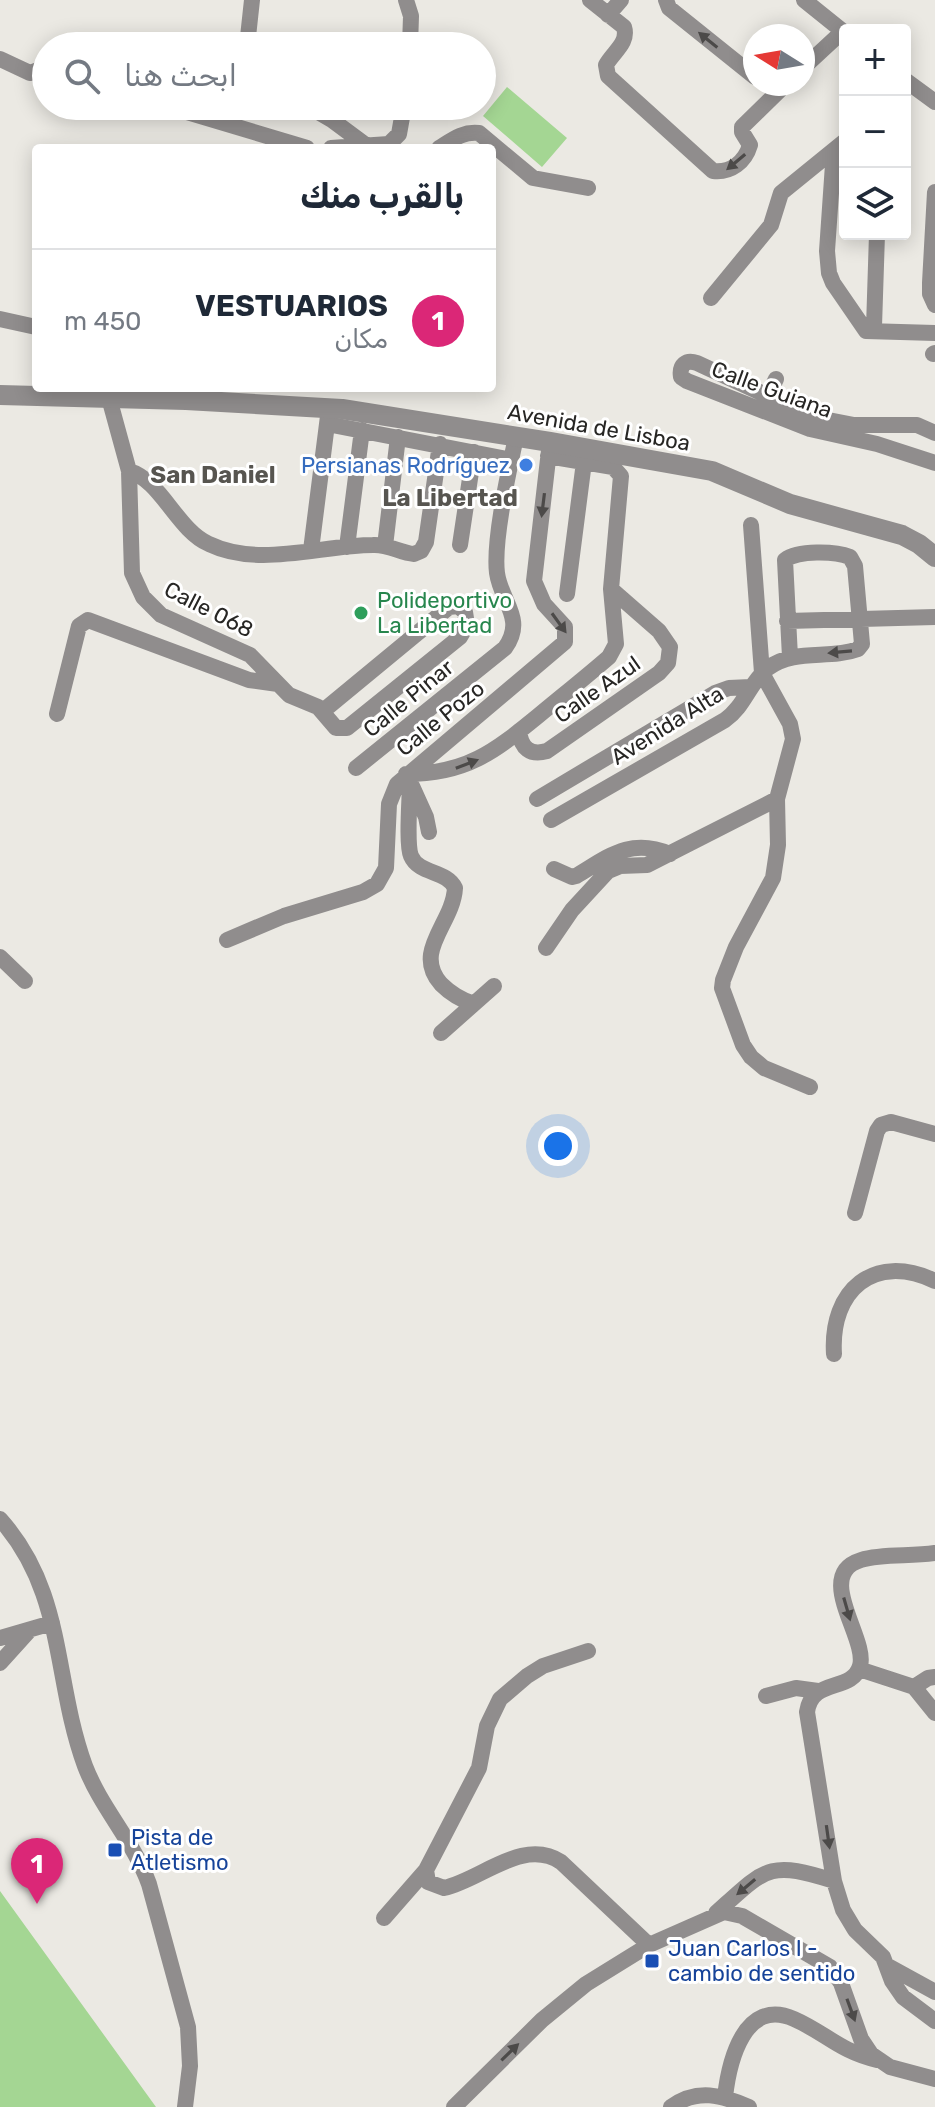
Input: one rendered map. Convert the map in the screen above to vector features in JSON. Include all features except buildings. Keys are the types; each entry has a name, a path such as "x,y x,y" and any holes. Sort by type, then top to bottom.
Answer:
{"street":[{"path":"249,32 252,0"},
{"path":"406,0 411,16 410,32"},
{"path":"590,0 624,27 626,33 606,65 608,76 713,171 724,172 734,168 746,154 750,145 742,127 768,96"},
{"path":"608,15 621,0"},
{"path":"666,0 669,8 743,67"},
{"path":"804,0 839,28"},
{"path":"815,57 839,36"},
{"path":"0,59 32,72"},
{"path":"911,88 935,102"},
{"path":"214,120 294,144"},
{"path":"332,120 364,144"},
{"path":"402,120 402,143"},
{"path":"446,144 470,132 479,133 492,144"},
{"path":"711,298 771,225 781,193 839,145"},
{"path":"839,145 827,251 829,273 866,331 935,333"},
{"path":"496,147 533,178 588,188"},
{"path":"935,192 930,283 930,294 935,305"},
{"path":"870,331 874,327 877,240"},
{"path":"0,319 31,322"},
{"name":"Calle Guiana","path":"933,424 885,427 830,422 767,398 697,363 684,363 680,369 681,377 687,381 810,429 877,444 935,463"},
{"path":"767,398 776,379"},
{"name":"Avenida de Lisboa","path":"0,395 109,398 328,416 516,437 549,449 712,471 790,504 902,535 935,557"},
{"name":"Calle 068","path":"109,398 129,471 132,573 143,597 161,615 250,655 289,695 323,711 336,728 344,729 376,706 460,637 468,620 462,608 449,607 323,711"},
{"path":"311,550 328,416 362,430 512,460 516,437"},
{"path":"347,547 362,430"},
{"path":"385,546 398,437"},
{"path":"129,471 145,480 192,533 207,544 258,554 385,546 414,554 421,551 426,542 440,444"},
{"path":"549,449 584,462 616,469 621,476 611,589"},
{"name":"Calle Pozo","path":"227,940 284,916 363,892 377,884 386,868 391,797 408,777 565,642 566,630 535,588 549,449"},
{"path":"460,545 474,452"},
{"name":"Calle Pinar","path":"356,768 505,648 513,638 514,618 499,581 497,553 512,460"},
{"path":"567,594 584,462"},
{"path":"751,525 762,673 790,724 793,739 777,799 778,845 773,878 736,947 722,988 743,1045 751,1057 764,1068 810,1087"},
{"path":"790,657 783,564 791,556 846,555 854,561 859,619"},
{"name":"Calle Azul","path":"611,589 659,631 670,647 668,663 659,673 547,751 537,754 526,750 520,743 519,731 609,657 616,644 611,589"},
{"path":"787,621 935,617"},
{"name":"Avenida Alta","path":"551,820 725,720 740,708 762,673 777,662 790,657 858,649 862,644 859,619"},
{"path":"57,714 79,626 88,620 249,680 278,684"},
{"path":"537,799 715,693 729,688 751,687"},
{"path":"408,777 442,772 467,764 491,753 519,731"},
{"path":"408,777 424,810 429,832"},
{"path":"408,777 410,854 417,864 448,878 455,888 453,902 429,961 433,973 448,991 474,1004"},
{"path":"546,948 572,910 608,871 620,866 647,865 777,799"},
{"path":"554,869 576,876 602,858 631,848 651,847 670,854"},
{"path":"0,957 25,981"},
{"path":"441,1033 494,986"},
{"path":"855,1213 881,1125 891,1122 935,1134"},
{"path":"834,1354 837,1325 845,1296 860,1282 895,1270 916,1272 935,1281"},
{"path":"0,1519 33,1564 45,1595 85,1765 100,1799 141,1863 155,1900 188,2027 190,2066 185,2107"},
{"path":"766,1696 796,1688 818,1691 851,1678 859,1669 860,1656 840,1587 844,1574 853,1564 864,1559 935,1553"},
{"path":"0,1638 52,1623"},
{"path":"0,1663 29,1631"},
{"path":"384,1918 426,1870 479,1768 487,1726 500,1699 543,1666 588,1651"},
{"path":"859,1669 914,1687 935,1713"},
{"path":"914,1687 935,1677"},
{"path":"818,1691 810,1701 808,1718 838,1900 849,1921 878,1951 903,1997 935,2021"},
{"path":"426,1870 426,1879 430,1884 444,1888 523,1855 549,1856 561,1862 649,1945"},
{"path":"454,2107 564,2000 608,1968 716,1913 756,1878 772,1871 796,1869 834,1881"},
{"path":"716,1913 737,1914 830,1967 841,1983 861,2039 877,2060"},
{"path":"886,1965 935,1992"},
{"path":"725,2097 731,2062 741,2036 753,2023 769,2016 795,2019 837,2046 896,2070 935,2079"},
{"path":"671,2107 695,2095 725,2097 749,2107"}],"green space":[{"path":"507,87 567,138 542,167 488,120 496,120 496,100"},
{"path":"0,1891 156,2107 0,2107"}],"place":[{"name":"Persianas Rodríguez","path":"526,465"},
{"name":"Polideportivo La Libertad","path":"361,613"},
{"name":"Pista de Atletismo","path":"115,1850"},
{"name":"VESTUARIOS","path":"37,1904"},
{"name":"Juan Carlos I - cambio de sentido","path":"652,1961"}],"district":[{"name":"San Daniel","path":"213,475"},
{"name":"La Libertad","path":"450,498"}]}
